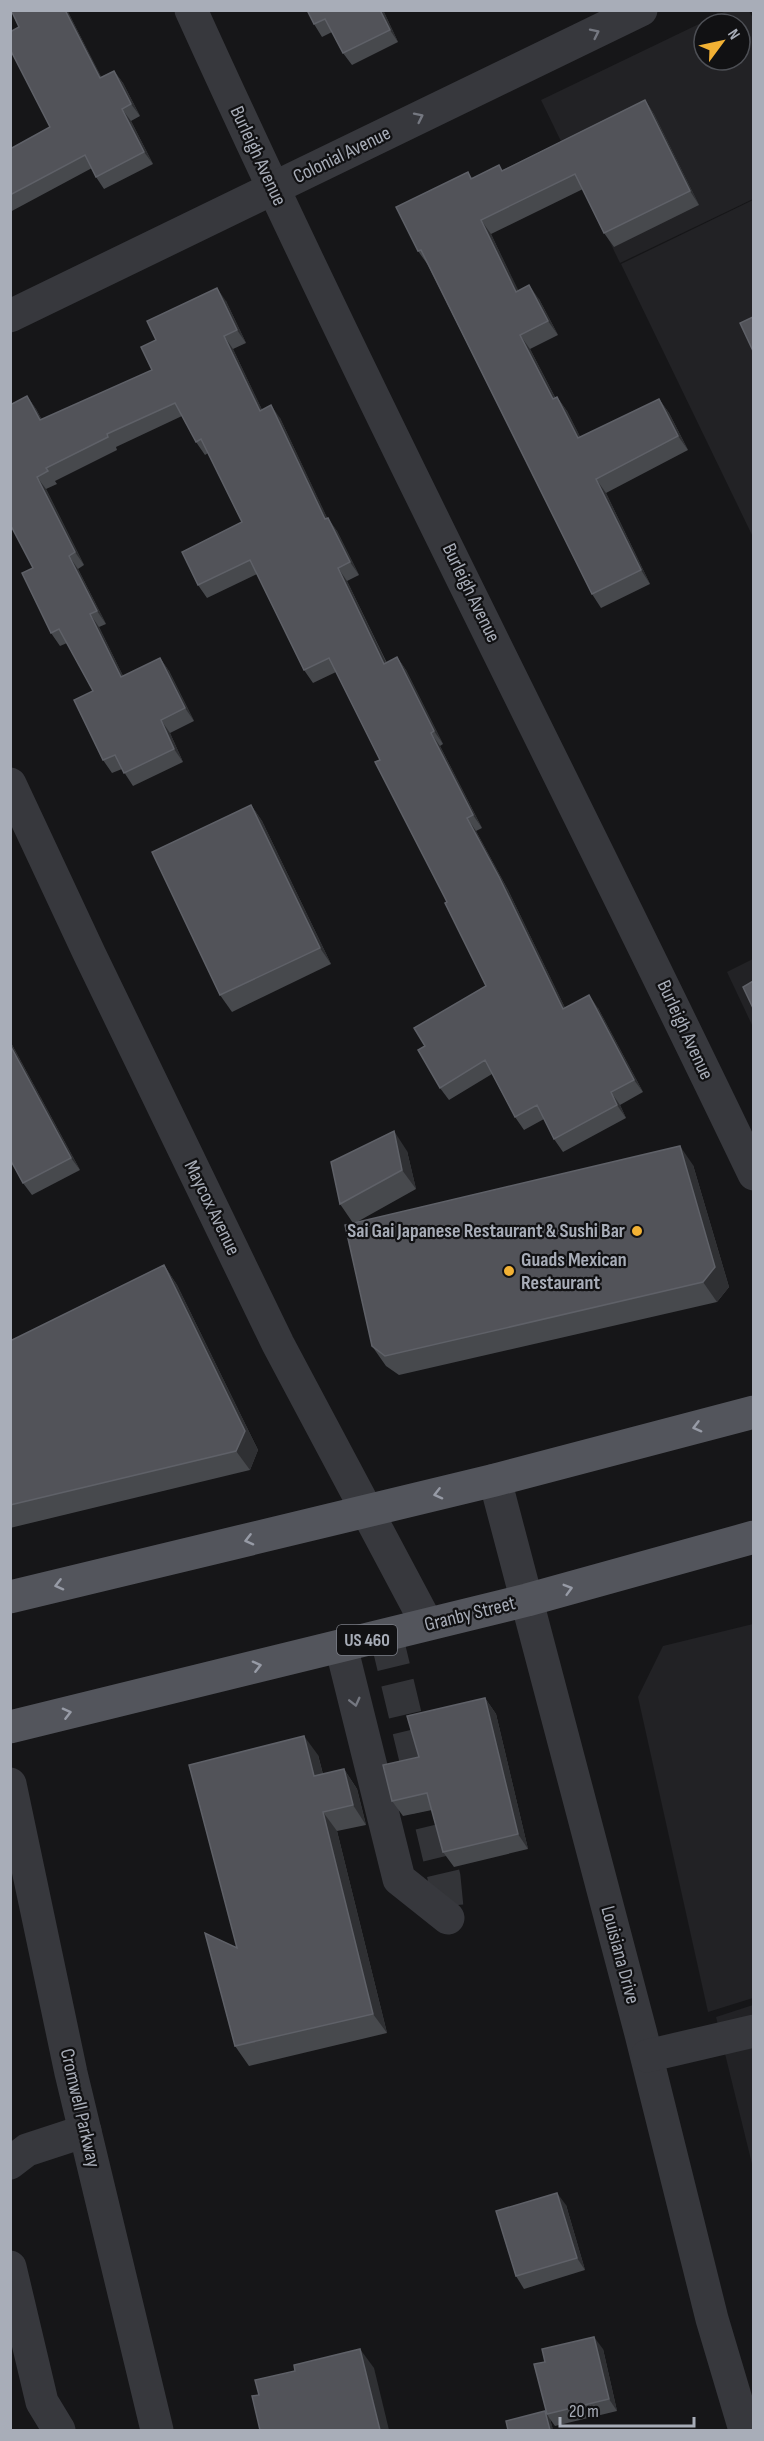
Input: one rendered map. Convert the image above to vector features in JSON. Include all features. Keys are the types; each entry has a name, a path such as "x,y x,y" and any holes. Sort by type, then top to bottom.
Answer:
{"main road":[{"path":"10,1597 495,1480 753,1412"},
{"name":"Granby Street","path":"10,1727 527,1600 753,1537"}],"street":[{"name":"Burleigh Avenue","path":"191,10 272,188 639,935 753,1174"},
{"name":"Colonial Avenue","path":"10,316 641,10"},
{"name":"Maycox Avenue","path":"10,784 273,1334 427,1624"},
{"name":"Louisiana Drive","path":"495,1480 646,2056 712,2319 746,2419"},
{"path":"352,1643 399,1878 448,1918"},
{"name":"Cromwell Parkway","path":"10,1784 85,2131 157,2430"},
{"path":"646,2056 753,2031"},
{"path":"10,2163 27,2150 85,2131"},
{"path":"10,2267 42,2402 59,2430"}],"shaded area":[{"path":"726,11 750,12 724,12"},
{"path":"752,16 754,20 753,199 620,263 541,100 692,27 692,72 752,72"},
{"path":"753,200 753,537 621,264"},
{"path":"753,959 753,1027 727,972"},
{"path":"753,1624 753,1998 708,2012 638,1697 663,1646"},
{"path":"753,2005 753,2168 716,2017"}],"building":[{"path":"11,10 65,10 100,78 114,71 131,104 122,109 144,152 96,177 85,155 10,195 10,149 50,127 10,49 10,32 19,27"},
{"path":"307,10 380,10 390,30 343,53 325,19 314,24"},
{"path":"645,100 690,191 604,233 575,174 481,220 516,292 529,285 548,321 520,335 553,399 557,397 578,438 659,399 678,436 596,479 641,570 592,594 421,250 418,251 396,207 468,172 471,179 499,165 502,171"},
{"path":"217,288 237,330 224,336 260,411 271,405 325,519 328,518 350,562 338,568 384,664 397,657 434,731 431,733 473,815 467,818 499,877 563,1009 589,995 634,1080 611,1092 617,1105 554,1139 537,1105 515,1117 485,1060 440,1088 418,1050 425,1046 414,1028 486,986 445,903 447,902 375,762 380,760 329,658 304,670 250,560 198,585 182,552 242,522 201,439 196,442 175,403 107,434 108,437 46,468 48,471 37,477 75,552 69,556 97,611 90,614 121,677 160,658 185,708 161,720 174,749 124,773 115,755 103,760 74,700 93,691 59,629 51,633 22,573 33,568 10,524 10,405 27,396 40,420 152,370 141,347 156,340 147,321"},
{"path":"753,317 753,351 740,323"},
{"path":"251,805 320,948 220,995 152,852"},
{"path":"753,981 753,1008 743,987"},
{"path":"10,1045 71,1158 23,1183 10,1159"},
{"path":"394,1131 402,1170 340,1204 331,1162"},
{"path":"680,1146 715,1267 703,1282 385,1356 372,1346 345,1225"},
{"path":"164,1265 245,1431 236,1451 10,1505 10,1341"},
{"path":"485,1698 518,1834 443,1852 427,1793 392,1801 383,1765 419,1757 407,1716"},
{"path":"304,1736 314,1776 344,1769 353,1805 323,1812 373,2014 235,2046 205,1933 237,1948 189,1765"},
{"path":"557,2193 577,2258 516,2276 496,2211"},
{"path":"594,2337 609,2399 547,2414 534,2364 545,2362 542,2349"},
{"path":"360,2349 380,2430 260,2430 252,2396 259,2395 255,2380 295,2371 294,2365"},
{"path":"545,2411 550,2430 508,2430 506,2421"}],"tunnel":[{"path":"386,1635 444,1877 448,1918"}],"place":[{"name":"Sai Gai Japanese Restaurant & Sushi Bar","path":"637,1231"},
{"name":"Guads Mexican Restaurant","path":"509,1271"}]}
